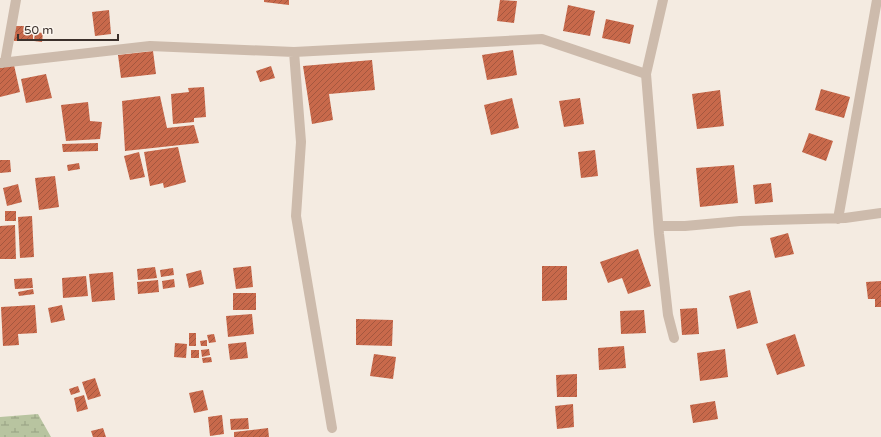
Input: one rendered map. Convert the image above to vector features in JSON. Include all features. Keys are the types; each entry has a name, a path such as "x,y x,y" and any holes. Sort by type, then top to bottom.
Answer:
{"street":[{"path":"16,0 3,62 150,46 294,52 542,39 646,74"},
{"path":"663,0 646,74 668,315 674,338"},
{"path":"838,219 878,0"},
{"path":"294,52 301,142 296,216 332,428"},
{"path":"659,226 685,226 740,221 838,219 881,213"}],"green space":[{"path":"38,414 51,437 0,437 0,417"}],"building":[{"path":"264,0 289,0 289,5 264,2"},
{"path":"500,0 517,1 514,23 497,21"},
{"path":"568,5 595,11 590,36 563,31"},
{"path":"109,10 111,34 95,36 92,12"},
{"path":"606,19 634,25 630,44 602,38"},
{"path":"14,26 33,26 33,41 14,41"},
{"path":"35,32 43,33 42,42 34,41"},
{"path":"513,50 517,75 487,80 482,55"},
{"path":"153,51 156,74 121,78 118,55"},
{"path":"372,60 375,90 329,94 333,120 312,124 303,66"},
{"path":"14,65 20,92 0,97 0,68"},
{"path":"271,66 275,78 260,82 256,71"},
{"path":"46,74 52,98 26,103 21,79"},
{"path":"204,87 206,117 194,118 194,122 173,124 171,94 189,92 188,88"},
{"path":"821,89 850,97 844,118 815,110"},
{"path":"720,90 724,126 697,129 692,94"},
{"path":"160,96 167,128 194,125 199,143 125,151 122,101"},
{"path":"512,98 519,128 491,135 484,105"},
{"path":"580,98 584,124 564,127 559,101"},
{"path":"88,102 90,121 102,122 100,139 66,141 61,105"},
{"path":"809,133 833,141 826,161 802,152"},
{"path":"98,143 98,151 63,152 62,144"},
{"path":"178,147 186,182 164,188 163,183 150,186 144,152"},
{"path":"595,150 598,176 581,178 578,152"},
{"path":"139,152 145,177 130,180 124,156"},
{"path":"0,160 10,160 11,172 0,173"},
{"path":"79,163 80,169 68,171 67,165"},
{"path":"734,165 738,203 700,207 696,168"},
{"path":"55,176 59,207 39,210 35,178"},
{"path":"771,183 773,202 755,204 753,185"},
{"path":"18,184 22,202 7,206 3,188"},
{"path":"5,211 16,211 16,221 5,221"},
{"path":"32,216 34,257 20,258 18,217"},
{"path":"15,225 16,259 0,259 0,226"},
{"path":"788,233 794,254 775,258 770,238"},
{"path":"638,249 651,286 628,294 622,278 608,283 600,262"},
{"path":"251,266 253,287 236,289 233,268"},
{"path":"542,266 567,266 567,300 542,301"},
{"path":"155,267 157,278 138,280 137,269"},
{"path":"173,268 174,275 161,277 160,270"},
{"path":"201,270 204,284 189,288 186,274"},
{"path":"113,272 115,300 92,302 89,274"},
{"path":"86,276 88,296 63,298 62,278"},
{"path":"32,278 33,288 15,289 14,279"},
{"path":"174,279 175,287 163,289 162,281"},
{"path":"158,280 159,292 138,294 137,282"},
{"path":"881,281 881,307 875,307 875,299 868,299 866,282"},
{"path":"33,289 34,294 19,296 18,292"},
{"path":"750,290 758,323 737,329 729,296"},
{"path":"233,293 256,293 256,310 233,310"},
{"path":"35,305 37,333 18,334 19,345 3,346 1,307"},
{"path":"62,305 65,320 51,323 48,308"},
{"path":"697,308 699,334 682,335 680,309"},
{"path":"644,310 646,333 621,334 620,311"},
{"path":"252,314 254,334 228,337 226,316"},
{"path":"356,319 393,320 392,346 356,345"},
{"path":"189,333 196,333 196,346 189,346"},
{"path":"214,334 216,342 209,343 207,335"},
{"path":"795,334 805,366 777,375 766,344"},
{"path":"207,340 207,346 201,346 200,341"},
{"path":"246,342 248,358 230,360 228,344"},
{"path":"175,343 187,344 186,358 174,357"},
{"path":"624,346 626,368 599,370 598,348"},
{"path":"209,349 210,355 202,357 201,350"},
{"path":"725,349 728,377 700,381 697,353"},
{"path":"191,350 199,350 199,358 191,358"},
{"path":"374,354 396,357 393,379 370,376"},
{"path":"211,357 212,362 203,363 202,358"},
{"path":"577,374 577,397 557,397 556,375"},
{"path":"95,378 101,396 88,400 82,382"},
{"path":"78,386 80,392 71,395 69,389"},
{"path":"203,390 208,410 194,413 189,393"},
{"path":"84,395 88,409 77,412 74,398"},
{"path":"715,401 718,419 693,423 690,405"},
{"path":"573,404 574,427 557,429 555,406"},
{"path":"222,415 224,434 210,436 208,417"},
{"path":"248,418 249,429 231,430 230,419"},
{"path":"103,428 106,437 93,437 91,431"},
{"path":"268,428 269,437 234,437 234,432"}]}
